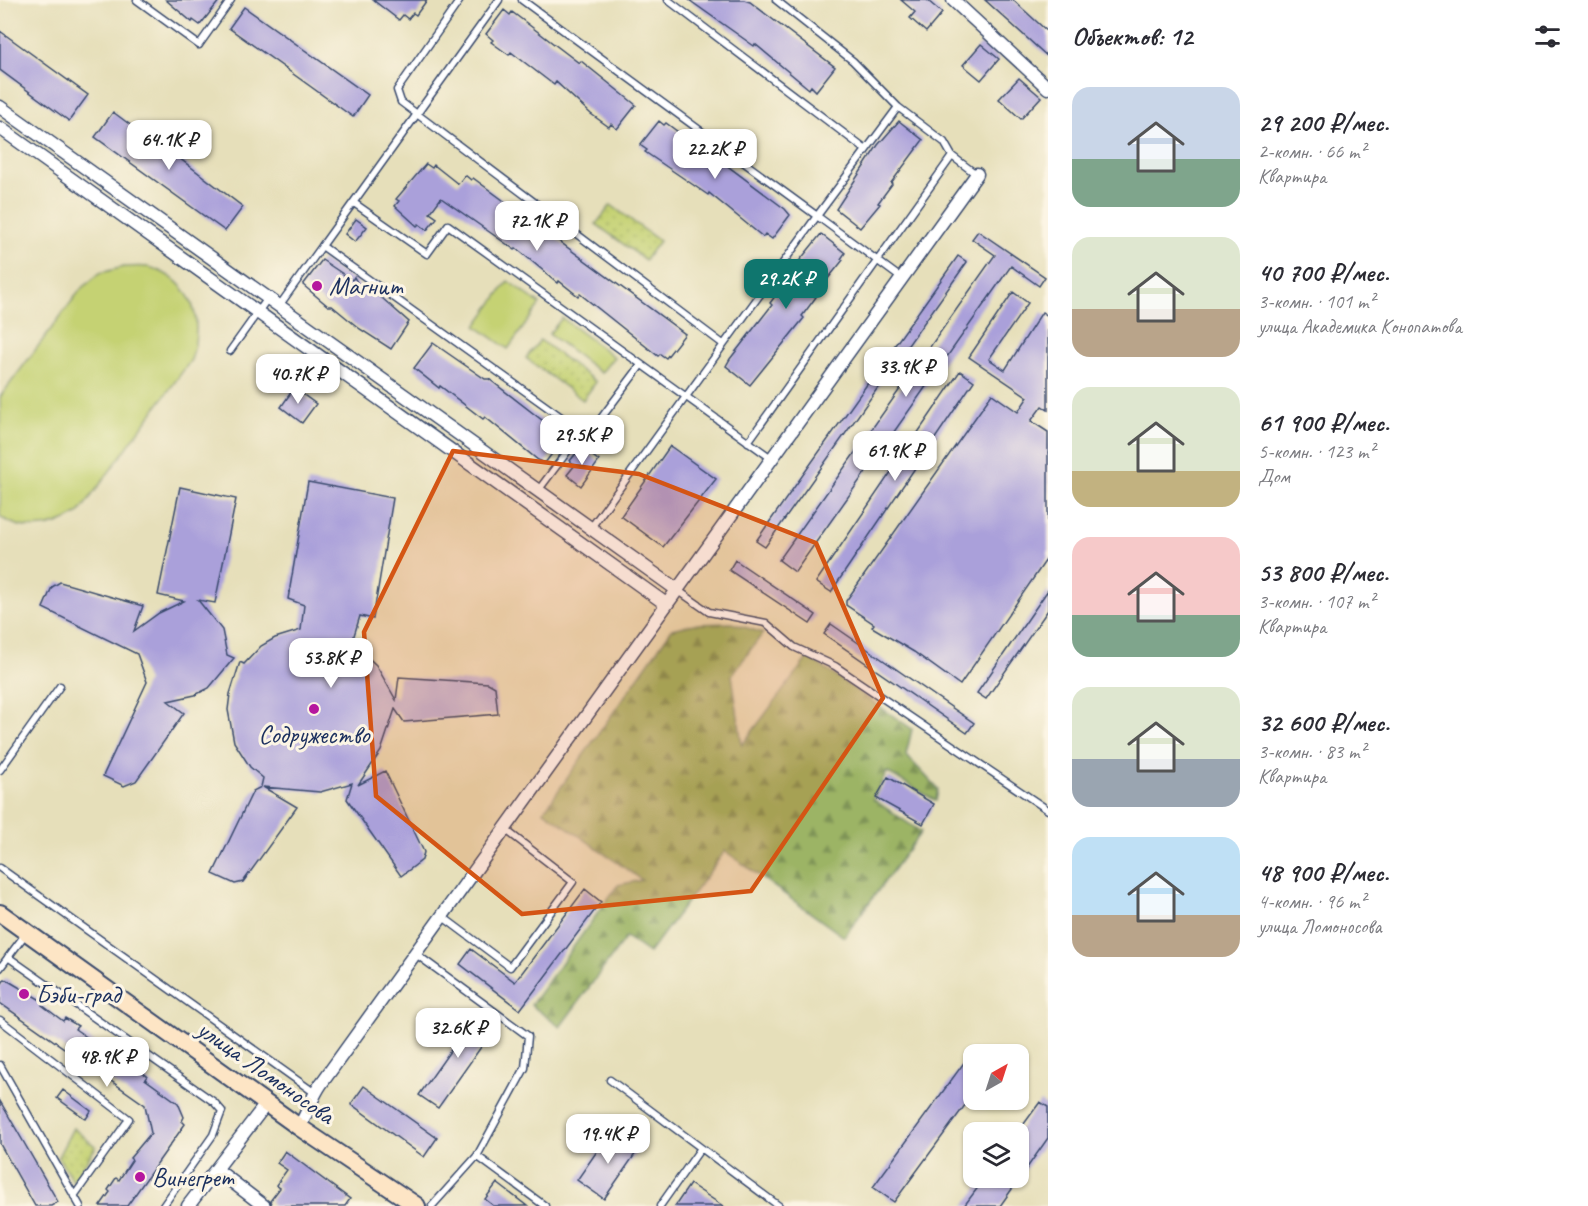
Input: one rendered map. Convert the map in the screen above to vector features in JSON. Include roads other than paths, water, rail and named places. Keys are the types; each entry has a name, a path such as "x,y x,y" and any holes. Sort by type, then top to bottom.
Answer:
{"main road":[{"name":"улица Ломоносова","path":"0,913 298,1127 417,1206"}],"street":[{"path":"953,0 1048,88"},
{"path":"0,107 676,589"},
{"path":"0,128 666,604"},
{"path":"298,1127 309,1111 315,1093 977,174"},
{"path":"188,1206 266,1104"},
{"path":"217,1170 264,1206"}],"lane":[{"path":"137,0 200,45 231,0"},
{"path":"460,0 397,90 401,102 723,344"},
{"path":"279,307 499,0"},
{"path":"522,0 901,278"},
{"path":"668,0 866,150"},
{"path":"776,0 853,61 898,107 944,142 952,156 977,174"},
{"path":"589,529 684,396 898,107"},
{"path":"748,441 952,156"},
{"path":"354,203 427,254 448,225 771,458"},
{"path":"322,246 582,432"},
{"path":"230,351 268,298"},
{"path":"537,492 582,432 593,429 641,365"},
{"path":"676,589 708,612 766,623 794,647 835,666 1048,810"},
{"path":"0,770 60,686"},
{"path":"443,917 510,967 573,882 506,830"},
{"path":"0,868 315,1093"},
{"path":"0,968 27,932"},
{"path":"416,954 528,1036 525,1068 477,1156 432,1206"},
{"path":"8,957 214,1102 222,1111 213,1136 163,1206"},
{"path":"0,1020 129,1119 74,1196"},
{"path":"0,1065 80,1206"},
{"path":"610,1080 779,1206"},
{"path":"660,1206 701,1148"},
{"path":"477,1156 545,1206"}],"place":[{"name":"Магнит","path":"317,286"},
{"name":"Содружество","path":"314,709"},
{"name":"Бэби-град","path":"24,994"},
{"name":"Винегрет","path":"140,1177"}]}
